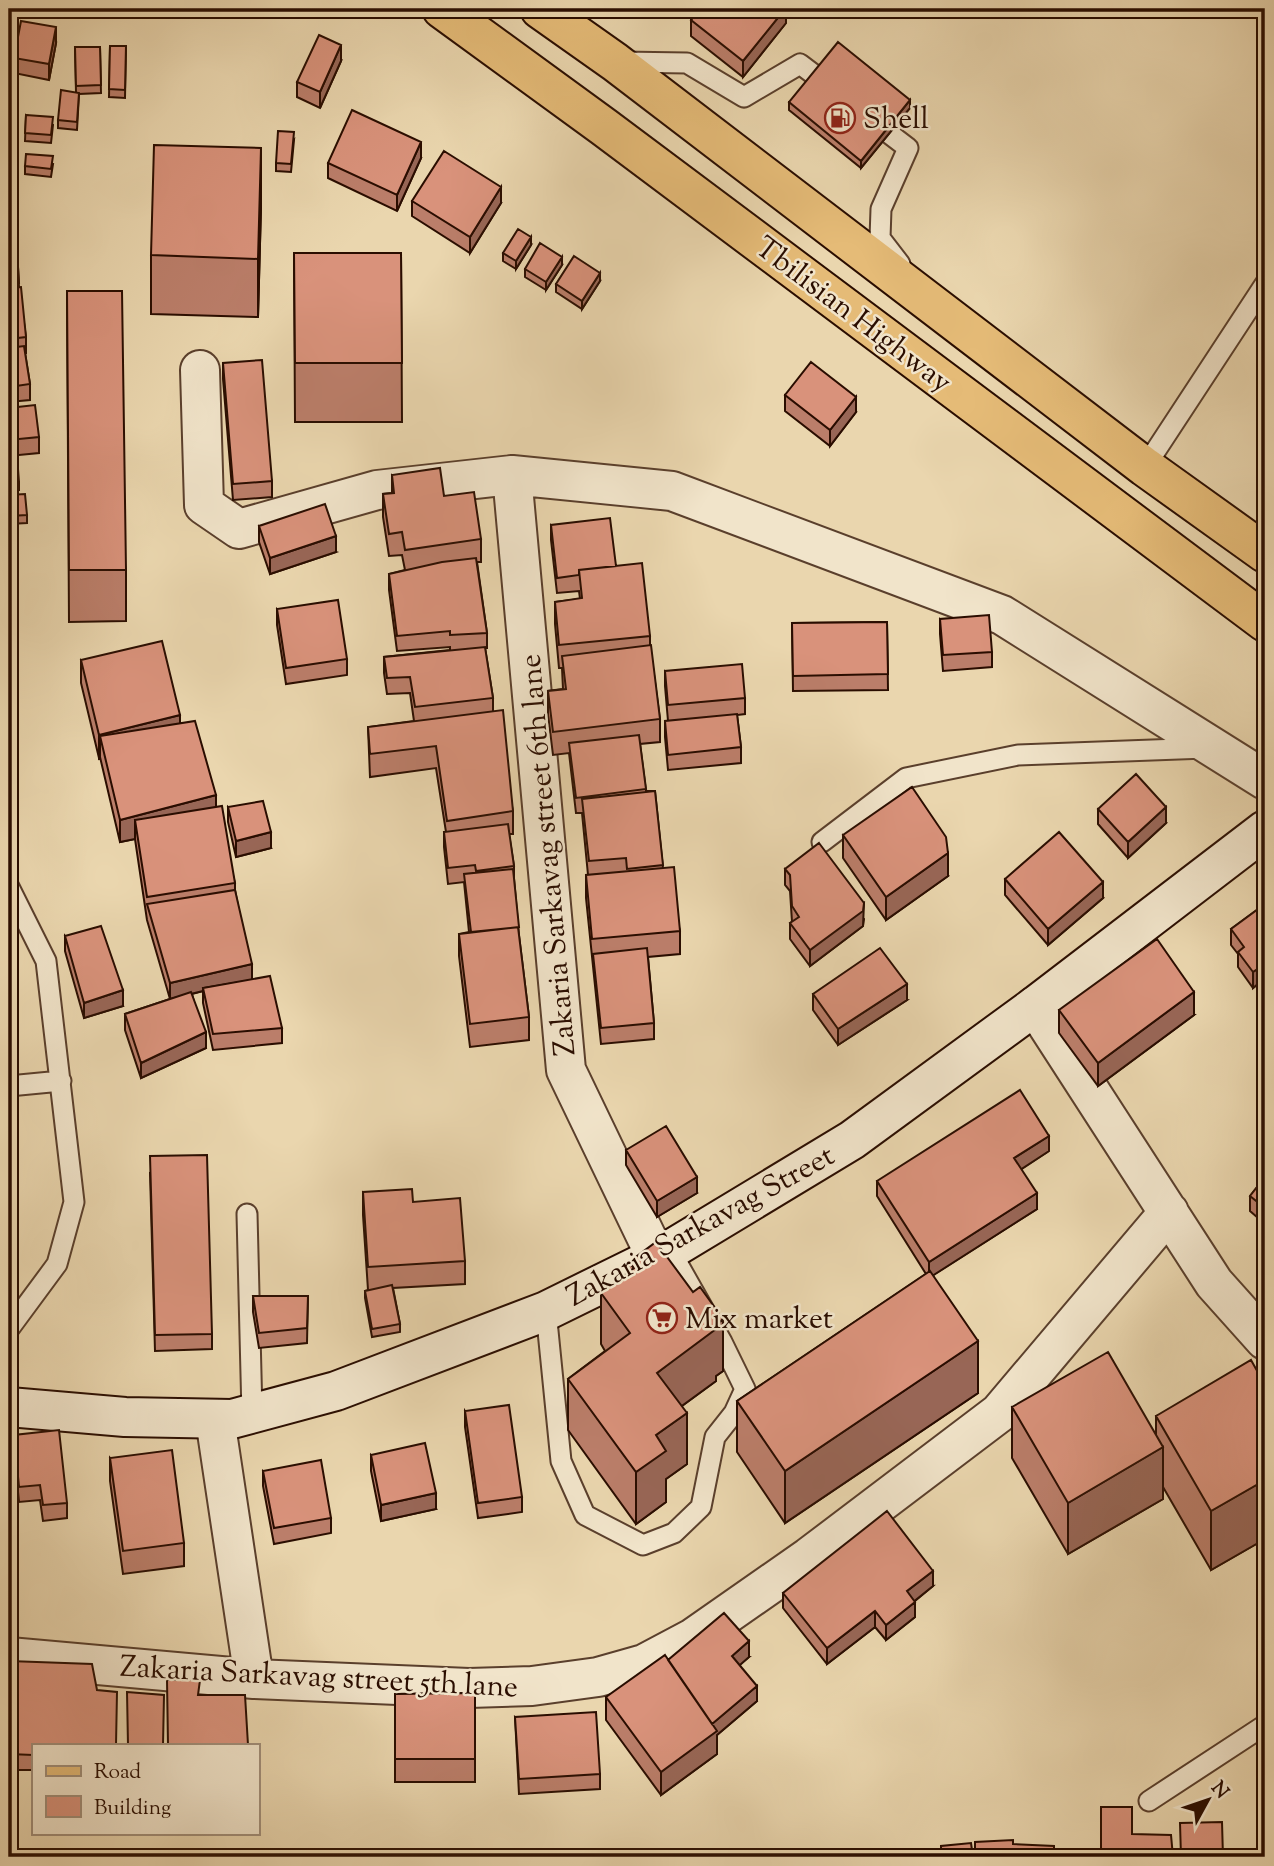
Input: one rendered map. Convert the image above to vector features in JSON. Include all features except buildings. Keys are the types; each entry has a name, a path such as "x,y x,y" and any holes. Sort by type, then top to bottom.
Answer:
{"main road":[{"name":"Tbilisian Highway","path":"442,9 604,127 1265,622"},
{"name":"Tbilisian Highway","path":"540,9 615,62 1145,467 1265,553"}],"street":[{"path":"200,370 204,505 239,530 377,491 512,475 672,491 1002,615 1265,780"},
{"name":"Zakaria Sarkavag street 6th lane","path":"512,475 566,1070 663,1254"},
{"name":"Zakaria Sarkavag Street","path":"9,1407 125,1417 234,1417 336,1391 546,1311 663,1254 852,1140 1035,1006 1265,830"},
{"path":"1035,1006 1214,1283 1265,1340"},
{"name":"Zakaria Sarkavag street 5th lane","path":"9,1657 254,1679 469,1688 532,1686 598,1677 644,1664 693,1638 809,1557 999,1413 1169,1212"},
{"path":"234,1417 254,1679"}],"lane":[{"path":"615,62 687,63 744,97 800,64 908,148 881,209 880,237 934,306"},
{"path":"1145,467 1265,284"},
{"path":"821,842 906,778 1018,755 1214,748"},
{"path":"9,887 46,961 74,1202 57,1264 9,1329"},
{"path":"9,1086 61,1081"},
{"path":"234,1417 247,1214"},
{"path":"546,1311 561,1461 585,1515 643,1545 674,1533 701,1507 715,1437 734,1413 745,1388 722,1342 663,1254"},
{"path":"9,1407 9,1416"},
{"path":"1149,1801 1265,1725"}],"place":[{"name":"Shell","path":"840,118"},
{"name":"Mix market","path":"662,1318"}]}
